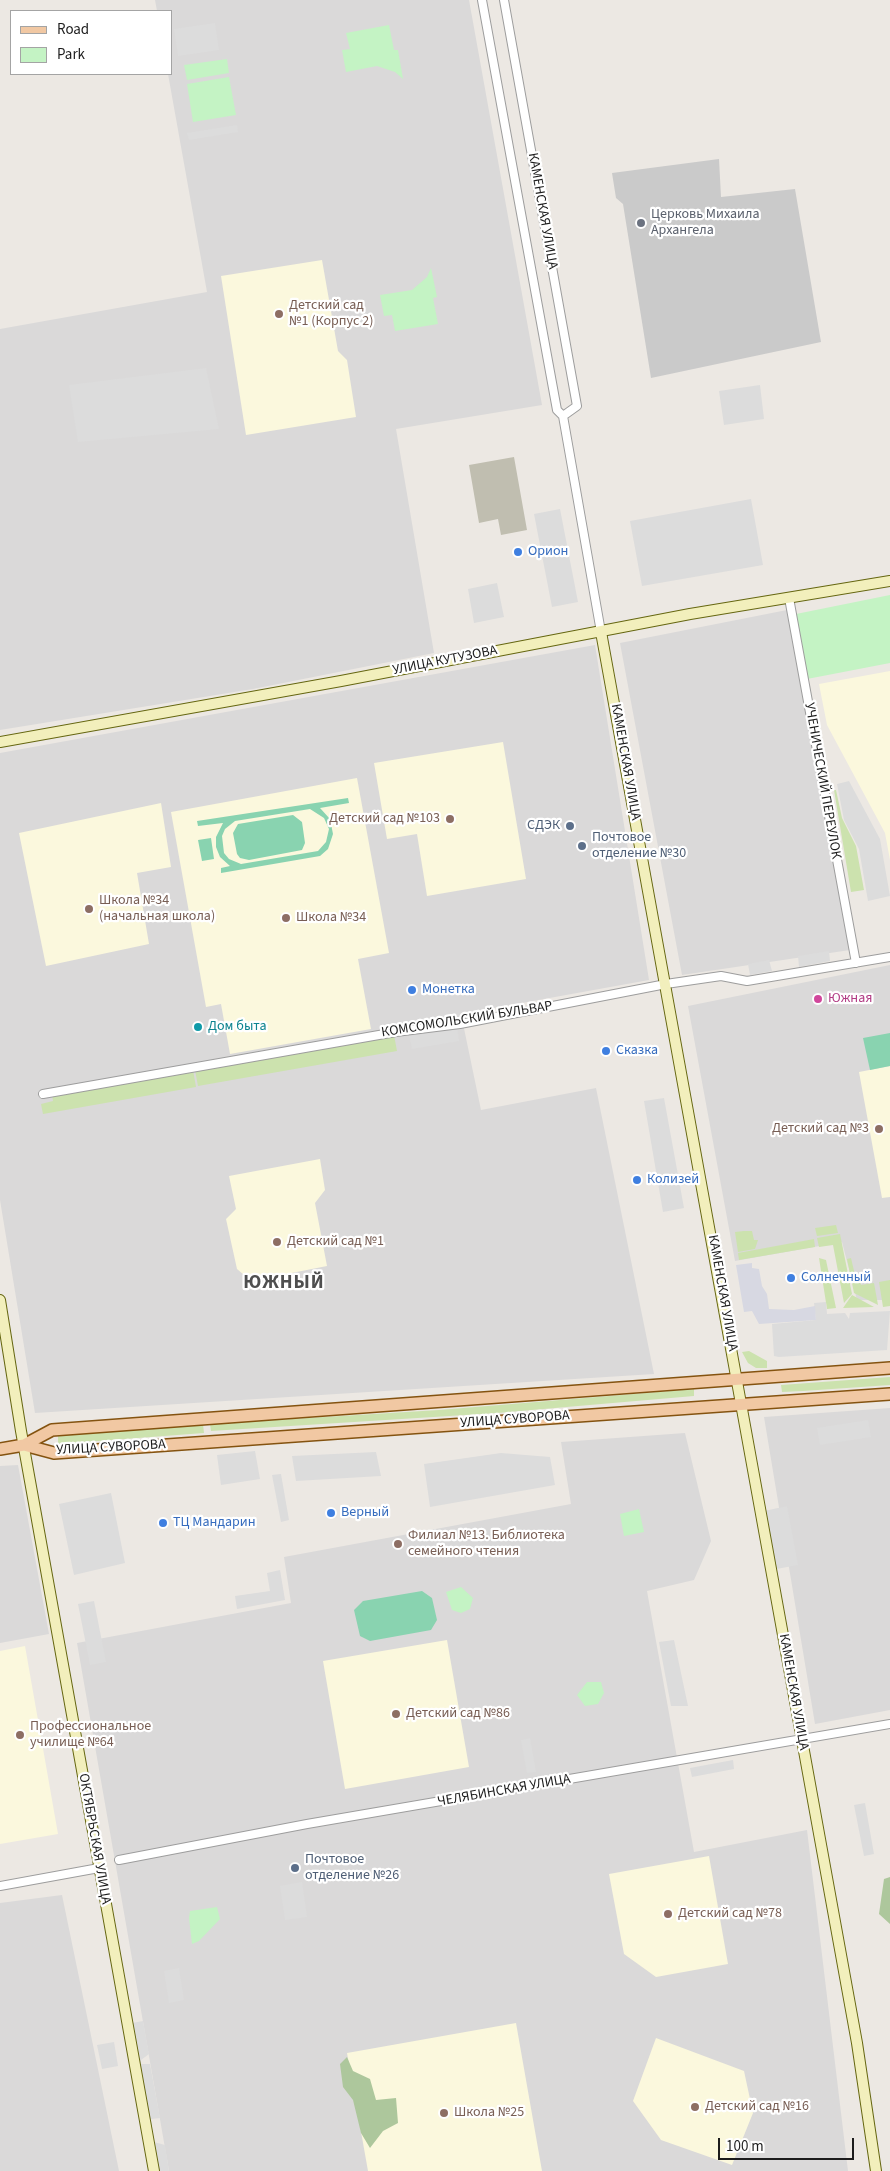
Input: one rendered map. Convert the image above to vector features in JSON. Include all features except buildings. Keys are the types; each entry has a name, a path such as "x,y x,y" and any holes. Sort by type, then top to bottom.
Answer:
{"main road":[{"name":"УЛИЦА СУВОРОВА","path":"24,1445 52,1430 890,1368"},
{"name":"УЛИЦА СУВОРОВА","path":"24,1445 54,1453 890,1394"},
{"path":"0,1449 24,1445"}],"street":[{"name":"КАМЕНСКАЯ УЛИЦА","path":"482,0 557,410 563,416 857,2043 876,2171"},
{"name":"КАМЕНСКАЯ УЛИЦА","path":"504,0 577,406 563,416"},
{"name":"УЛИЦА КУТУЗОВА","path":"0,742 602,632 690,614 890,581"},
{"name":"УЧЕНИЧЕСКИЙ ПЕРЕУЛОК","path":"788,598 856,963"},
{"name":"КОМСОМОЛЬСКИЙ БУЛЬВАР","path":"44,1094 396,1032 460,1024 666,984 721,976 747,981 890,957"},
{"name":"ОКТЯБРЬСКАЯ УЛИЦА","path":"0,1300 24,1445 154,2171"},
{"name":"ЧЕЛЯБИНСКАЯ УЛИЦА","path":"119,1860 307,1824 890,1724"},
{"path":"0,1886 99,1868"}],"shaded area":[{"path":"155,0 469,0 542,405 396,429 434,653 253,689 0,730 0,329 207,292 168,75 172,75 172,10 157,10"},
{"path":"215,23 219,50 178,56 174,29"},
{"path":"237,125 238,132 189,140 187,133"},
{"path":"719,159 721,197 795,189 821,342 651,378 623,204 616,198 612,173"},
{"name":"Детский сад №1 (Корпус 2)","path":"322,260 338,351 347,360 356,417 246,435 221,276"},
{"path":"206,368 219,429 78,442 69,385"},
{"path":"760,385 764,419 724,425 719,391"},
{"path":"514,457 527,530 501,535 498,519 479,523 469,465"},
{"path":"751,499 763,565 642,586 630,521"},
{"path":"560,509 578,602 552,607 534,514"},
{"path":"497,583 504,617 474,623 468,589"},
{"path":"787,610 850,950 682,975 620,643"},
{"path":"595,645 649,980 461,1014 481,1110 596,1088 654,1374 35,1413 0,1200 0,753"},
{"path":"890,671 890,860 885,833 827,725 819,684"},
{"name":"Детский сад №103","path":"503,742 526,879 427,896 417,834 387,839 374,763"},
{"name":"Школа №34","path":"357,778 389,953 358,959 371,1029 230,1054 221,1004 206,1007 171,812"},
{"path":"849,781 880,839 890,896 868,901 859,849 844,820 837,784"},
{"name":"Школа №34 (начальная школа)","path":"161,803 171,867 137,873 149,944 46,966 19,833"},
{"path":"829,951 830,961 799,967 798,956"},
{"path":"769,960 772,971 750,975 748,964"},
{"path":"890,965 890,1300 857,1300 842,1242 735,1261 688,1006"},
{"path":"457,1026 459,1041 412,1049 409,1035"},
{"name":"Детский сад №3","path":"890,1066 890,1197 882,1198 859,1072"},
{"path":"664,1098 684,1208 663,1212 644,1101"},
{"name":"Детский сад №1","path":"320,1159 325,1190 315,1203 327,1266 251,1281 237,1269 226,1219 236,1209 229,1176"},
{"path":"752,1263 752,1268 759,1269 762,1286 767,1294 769,1309 794,1310 815,1306 816,1320 759,1324 752,1311 744,1312 736,1265"},
{"path":"826,1302 827,1314 845,1313 849,1319 850,1313 890,1311 887,1350 774,1356 772,1324 816,1320 814,1303"},
{"path":"890,1408 890,1710 815,1724 764,1417"},
{"path":"868,1420 871,1437 820,1445 817,1428"},
{"path":"685,1433 711,1541 694,1580 647,1591 694,1852 807,1830 848,2171 169,2171 77,1643 291,1603 284,1557 571,1504 561,1442"},
{"path":"255,1451 260,1479 221,1485 217,1455"},
{"path":"376,1452 381,1476 296,1481 292,1456"},
{"path":"501,1453 550,1457 555,1485 430,1507 424,1464"},
{"path":"18,1465 49,1634 0,1643 0,1466"},
{"path":"281,1474 289,1520 281,1522 272,1475"},
{"path":"111,1493 125,1563 74,1575 59,1504"},
{"path":"787,1506 798,1565 771,1570 760,1512"},
{"path":"280,1570 285,1600 237,1609 235,1596 270,1591 267,1573"},
{"path":"94,1601 106,1662 90,1665 78,1604"},
{"name":"Детский сад №86","path":"447,1640 469,1767 345,1789 323,1661"},
{"path":"674,1640 688,1706 671,1706 659,1642"},
{"name":"Профессиональное училище №64","path":"25,1646 58,1834 0,1844 0,1651"},
{"path":"530,1738 536,1772 527,1773 521,1740"},
{"path":"733,1760 734,1769 692,1777 690,1768"},
{"path":"865,1803 874,1854 864,1856 854,1805"},
{"name":"Детский сад №78","path":"709,1856 728,1964 656,1977 624,1954 609,1874"},
{"path":"302,1882 307,1917 285,1920 280,1886"},
{"path":"62,1895 119,2171 0,2171 0,1903"},
{"path":"179,1968 184,2000 169,2003 164,1971"},
{"path":"143,2021 149,2054 141,2060 141,2064 150,2064 160,2118 151,2119 154,2142 165,2145 169,2171 154,2171 127,2024"},
{"name":"Школа №25","path":"516,2023 542,2171 368,2171 347,2053"},
{"name":"Детский сад №16","path":"656,2038 744,2071 753,2113 732,2165 661,2140 633,2101"},
{"path":"114,2042 118,2066 102,2069 97,2045"}],"green space":[{"path":"389,25 394,50 398,50 403,79 395,72 377,66 346,72 342,50 350,49 346,33"},
{"path":"227,59 229,73 187,80 184,65"},
{"path":"229,77 236,115 193,122 187,84"},
{"path":"431,268 437,297 433,298 438,324 395,331 392,315 384,316 380,295 412,290 427,277"},
{"path":"890,595 890,663 807,679 796,614"},
{"path":"834,790 836,790 842,818 856,846 864,890 851,892"},
{"path":"348,798 349,803 320,808 330,819 333,834 328,849 320,856 221,873 221,868 230,866 220,857 216,847 216,837 223,823 198,826 197,821","holes":["310,809 324,818 329,829 326,842 318,851 241,864 229,859 224,853 222,836 225,829 235,821"]},
{"path":"293,815 302,822 305,843 302,850 249,860 240,858 237,854 233,833 238,824"},
{"path":"211,838 214,859 202,861 198,840"},
{"path":"890,1033 890,1066 870,1070 863,1038"},
{"path":"394,1035 397,1051 198,1086 195,1070"},
{"path":"193,1070 196,1087 43,1114 41,1104 53,1101 52,1095"},
{"path":"836,1225 838,1233 817,1236 815,1228"},
{"path":"752,1231 754,1240 758,1240 755,1249 738,1252 735,1232"},
{"path":"840,1234 852,1294 844,1303 833,1245 819,1247 817,1238"},
{"path":"814,1239 815,1247 739,1260 738,1253"},
{"path":"819,1258 826,1260 836,1308 827,1309"},
{"path":"851,1258 855,1275 859,1275 861,1285 874,1283 878,1305 854,1293 847,1259"},
{"path":"890,1280 890,1306 883,1307 879,1282"},
{"path":"852,1295 874,1307 843,1308"},
{"path":"749,1351 767,1361 767,1368 756,1368 748,1363 742,1352"},
{"path":"890,1377 890,1385 782,1392 781,1385"},
{"path":"694,1389 694,1396 497,1413 211,1431 210,1424 439,1410"},
{"path":"203,1424 204,1433 58,1444 58,1435"},
{"path":"639,1509 644,1532 624,1536 620,1514"},
{"path":"461,1587 473,1598 470,1609 461,1613 452,1610 446,1592"},
{"path":"422,1591 432,1598 437,1620 431,1630 370,1641 360,1636 354,1610 363,1601"},
{"path":"587,1682 601,1682 604,1693 598,1704 585,1706 577,1695"},
{"path":"890,1877 890,1924 879,1914 884,1879"},
{"path":"217,1907 220,1919 199,1941 192,1944 190,1911"},
{"path":"347,2057 353,2071 370,2079 376,2100 396,2098 398,2123 383,2131 370,2148 361,2133 353,2100 343,2087 340,2064"}],"place":[{"name":"Церковь Михаила Архангела","path":"641,223"},
{"name":"Детский сад №1 (Корпус 2)","path":"279,314"},
{"name":"Орион","path":"518,552"},
{"name":"Детский сад №103","path":"450,819"},
{"name":"СДЭК","path":"570,826"},
{"name":"Почтовое отделение №30","path":"582,846"},
{"name":"Школа №34 (начальная школа)","path":"89,909"},
{"name":"Школа №34","path":"286,918"},
{"name":"Монетка","path":"412,990"},
{"name":"Южная","path":"818,999"},
{"name":"Дом быта","path":"198,1027"},
{"name":"Сказка","path":"606,1051"},
{"name":"Детский сад №3","path":"879,1129"},
{"name":"Колизей","path":"637,1180"},
{"name":"Детский сад №1","path":"277,1242"},
{"name":"Солнечный","path":"791,1278"},
{"name":"Верный","path":"331,1513"},
{"name":"ТЦ Мандарин","path":"163,1523"},
{"name":"Филиал №13. Библиотека семейного чтения","path":"398,1544"},
{"name":"Детский сад №86","path":"396,1714"},
{"name":"Профессиональное училище №64","path":"20,1735"},
{"name":"Почтовое отделение №26","path":"295,1868"},
{"name":"Детский сад №78","path":"668,1914"},
{"name":"Детский сад №16","path":"695,2107"},
{"name":"Школа №25","path":"444,2113"}],"district":[{"name":"ЮЖНЫЙ","path":"284,1284"}]}
